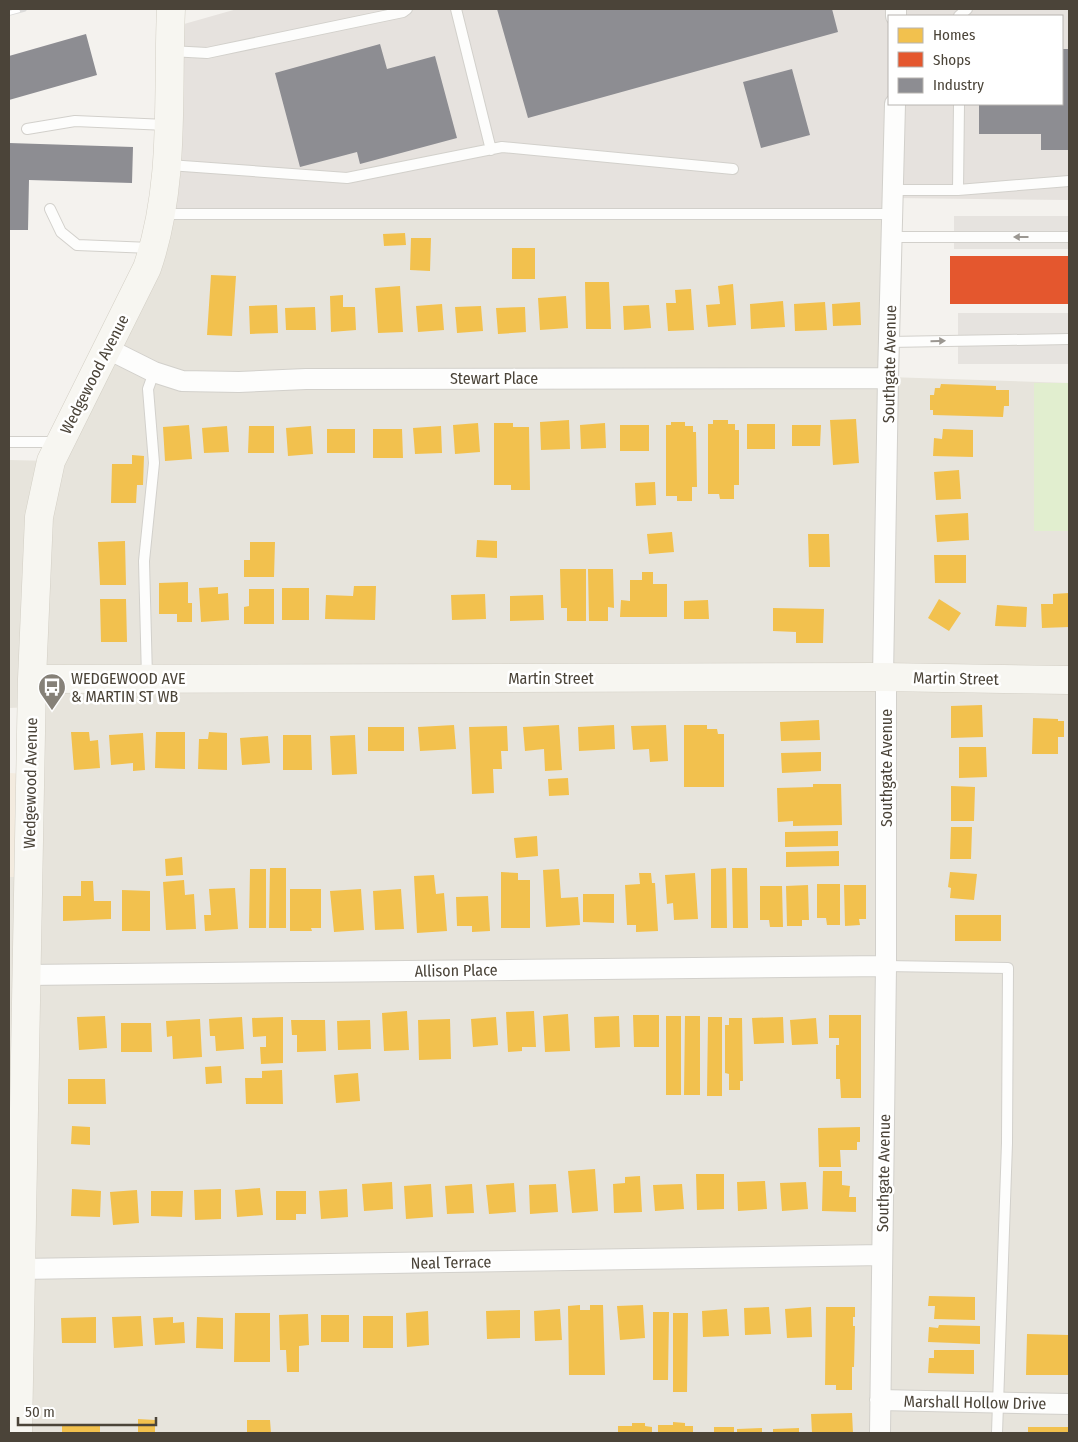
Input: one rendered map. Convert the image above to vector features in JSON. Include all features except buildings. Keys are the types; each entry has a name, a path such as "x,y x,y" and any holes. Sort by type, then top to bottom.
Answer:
{"main road":[{"name":"Wedgewood Avenue","path":"18,1433 20,1269 16,1091 26,975 32,679 39,517 51,461 148,268 154,248 162,214 168,165 171,9"},
{"name":"Martin Street","path":"32,679 883,676 1069,680"}],"street":[{"name":"Southgate Avenue","path":"880,1433 886,966 886,692 883,676 895,105"},
{"name":"Stewart Place","path":"108,349 154,372 182,382 326,379 888,378"},
{"name":"Allison Place","path":"26,975 886,966"},
{"name":"Neal Terrace","path":"20,1269 882,1255"},
{"name":"Marshall Hollow Drive","path":"880,1400 1069,1404"}],"lane":[{"path":"169,51 207,53 403,12 407,9"},
{"path":"456,9 491,150"},
{"path":"958,190 959,105"},
{"path":"27,129 76,121 168,125"},
{"path":"168,165 347,178 502,148 733,169"},
{"path":"894,190 958,190 1069,182"},
{"path":"50,209 61,232 77,245 154,248"},
{"path":"162,214 892,214"},
{"path":"892,237 1069,238"},
{"path":"889,342 1069,339"},
{"path":"147,679 144,561 154,463 148,389 154,372"},
{"path":"9,442 60,442"},
{"path":"886,966 1008,968 1007,1143 997,1433"}],"shaded area":[{"path":"237,9 1069,9 1069,200 893,198 893,214 162,214 170,28"},
{"path":"162,214 893,214 888,377 1069,383 1069,1433 18,1433 23,1091 9,1091 9,877 28,877 31,707 9,708 9,460 51,461"},
{"path":"954,216 1069,216 1069,249 954,249"},
{"path":"958,313 1069,313 1069,364 958,364"},
{"path":"9,773 30,774 28,877 9,877"}],"green space":[{"path":"1034,383 1069,383 1069,531 1034,531"}],"railway":[{"path":"9,13 24,9"}],"place":[{"name":"WEDGEWOOD AVE & MARTIN ST WB","path":"52,711"}]}
